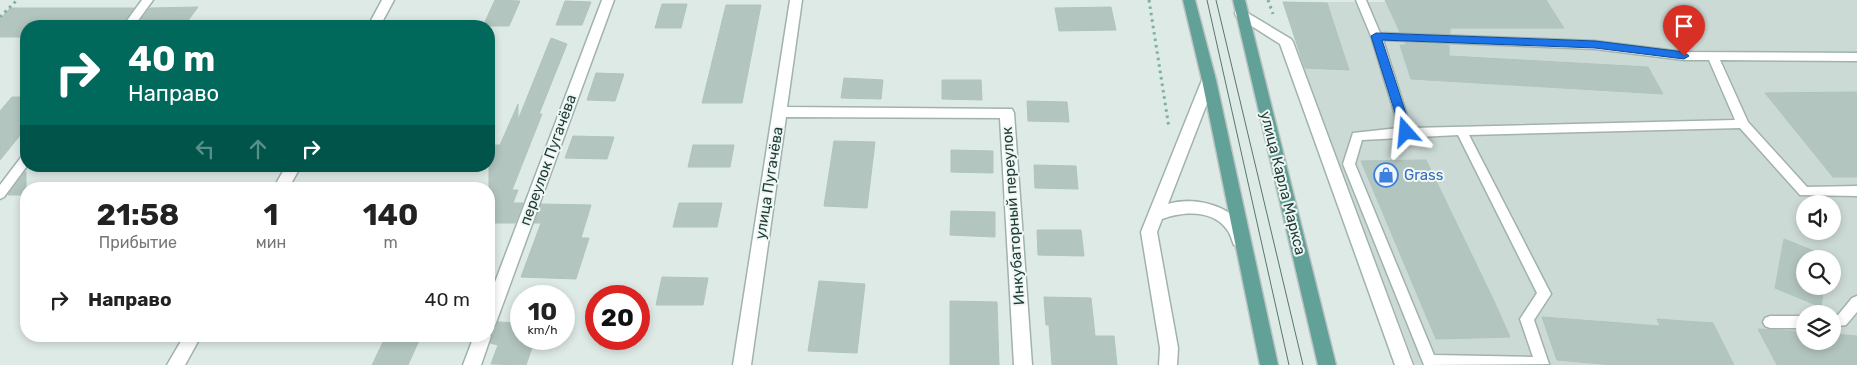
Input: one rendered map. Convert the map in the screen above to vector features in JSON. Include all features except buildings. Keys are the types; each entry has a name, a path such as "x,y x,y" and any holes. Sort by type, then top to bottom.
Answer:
{"main road":[{"path":"1189,0 1269,365"},
{"name":"улица Карла Маркса","path":"1240,6 1327,365"}],"street":[{"path":"377,20 388,0"},
{"name":"переулок Пугачёва","path":"495,304 608,0"},
{"name":"улица Пугачёва","path":"742,365 796,0"},
{"path":"1240,6 1286,42 1404,365"},
{"path":"1168,365 1170,348 1149,232 1208,80"},
{"name":"Инкубаторный переулок","path":"780,112 1006,114 1023,365"},
{"path":"1156,214 1174,208 1198,207 1217,213 1234,226 1245,254"},
{"path":"176,365 189,342"},
{"path":"472,365 481,342"}],"lane":[{"path":"133,20 148,0"},
{"path":"1360,0 1376,36 1406,132"},
{"path":"1376,36 1595,45 1684,56 1857,56"},
{"path":"1713,56 1743,124 1804,192 1857,191"},
{"path":"1461,130 1544,294 1527,319 1542,364 1429,361 1349,164 1357,136 1461,130 1743,124"},
{"path":"0,194 20,167"},
{"path":"1841,321 1857,302"},
{"path":"1770,322 1796,322"}],"path":[{"path":"0,16 17,0"},
{"path":"1149,0 1175,163"}],"shaded area":[{"path":"1385,0 1857,0 1857,365 1415,365 1303,68 1283,2 1385,2"}],"tram line":[{"path":"1207,0 1289,365"},
{"path":"1216,0 1303,365"}],"place":[{"name":"Grass","path":"1386,175"}],"route":[{"path":"1406,132 1376,36 1595,45 1684,56"}]}
